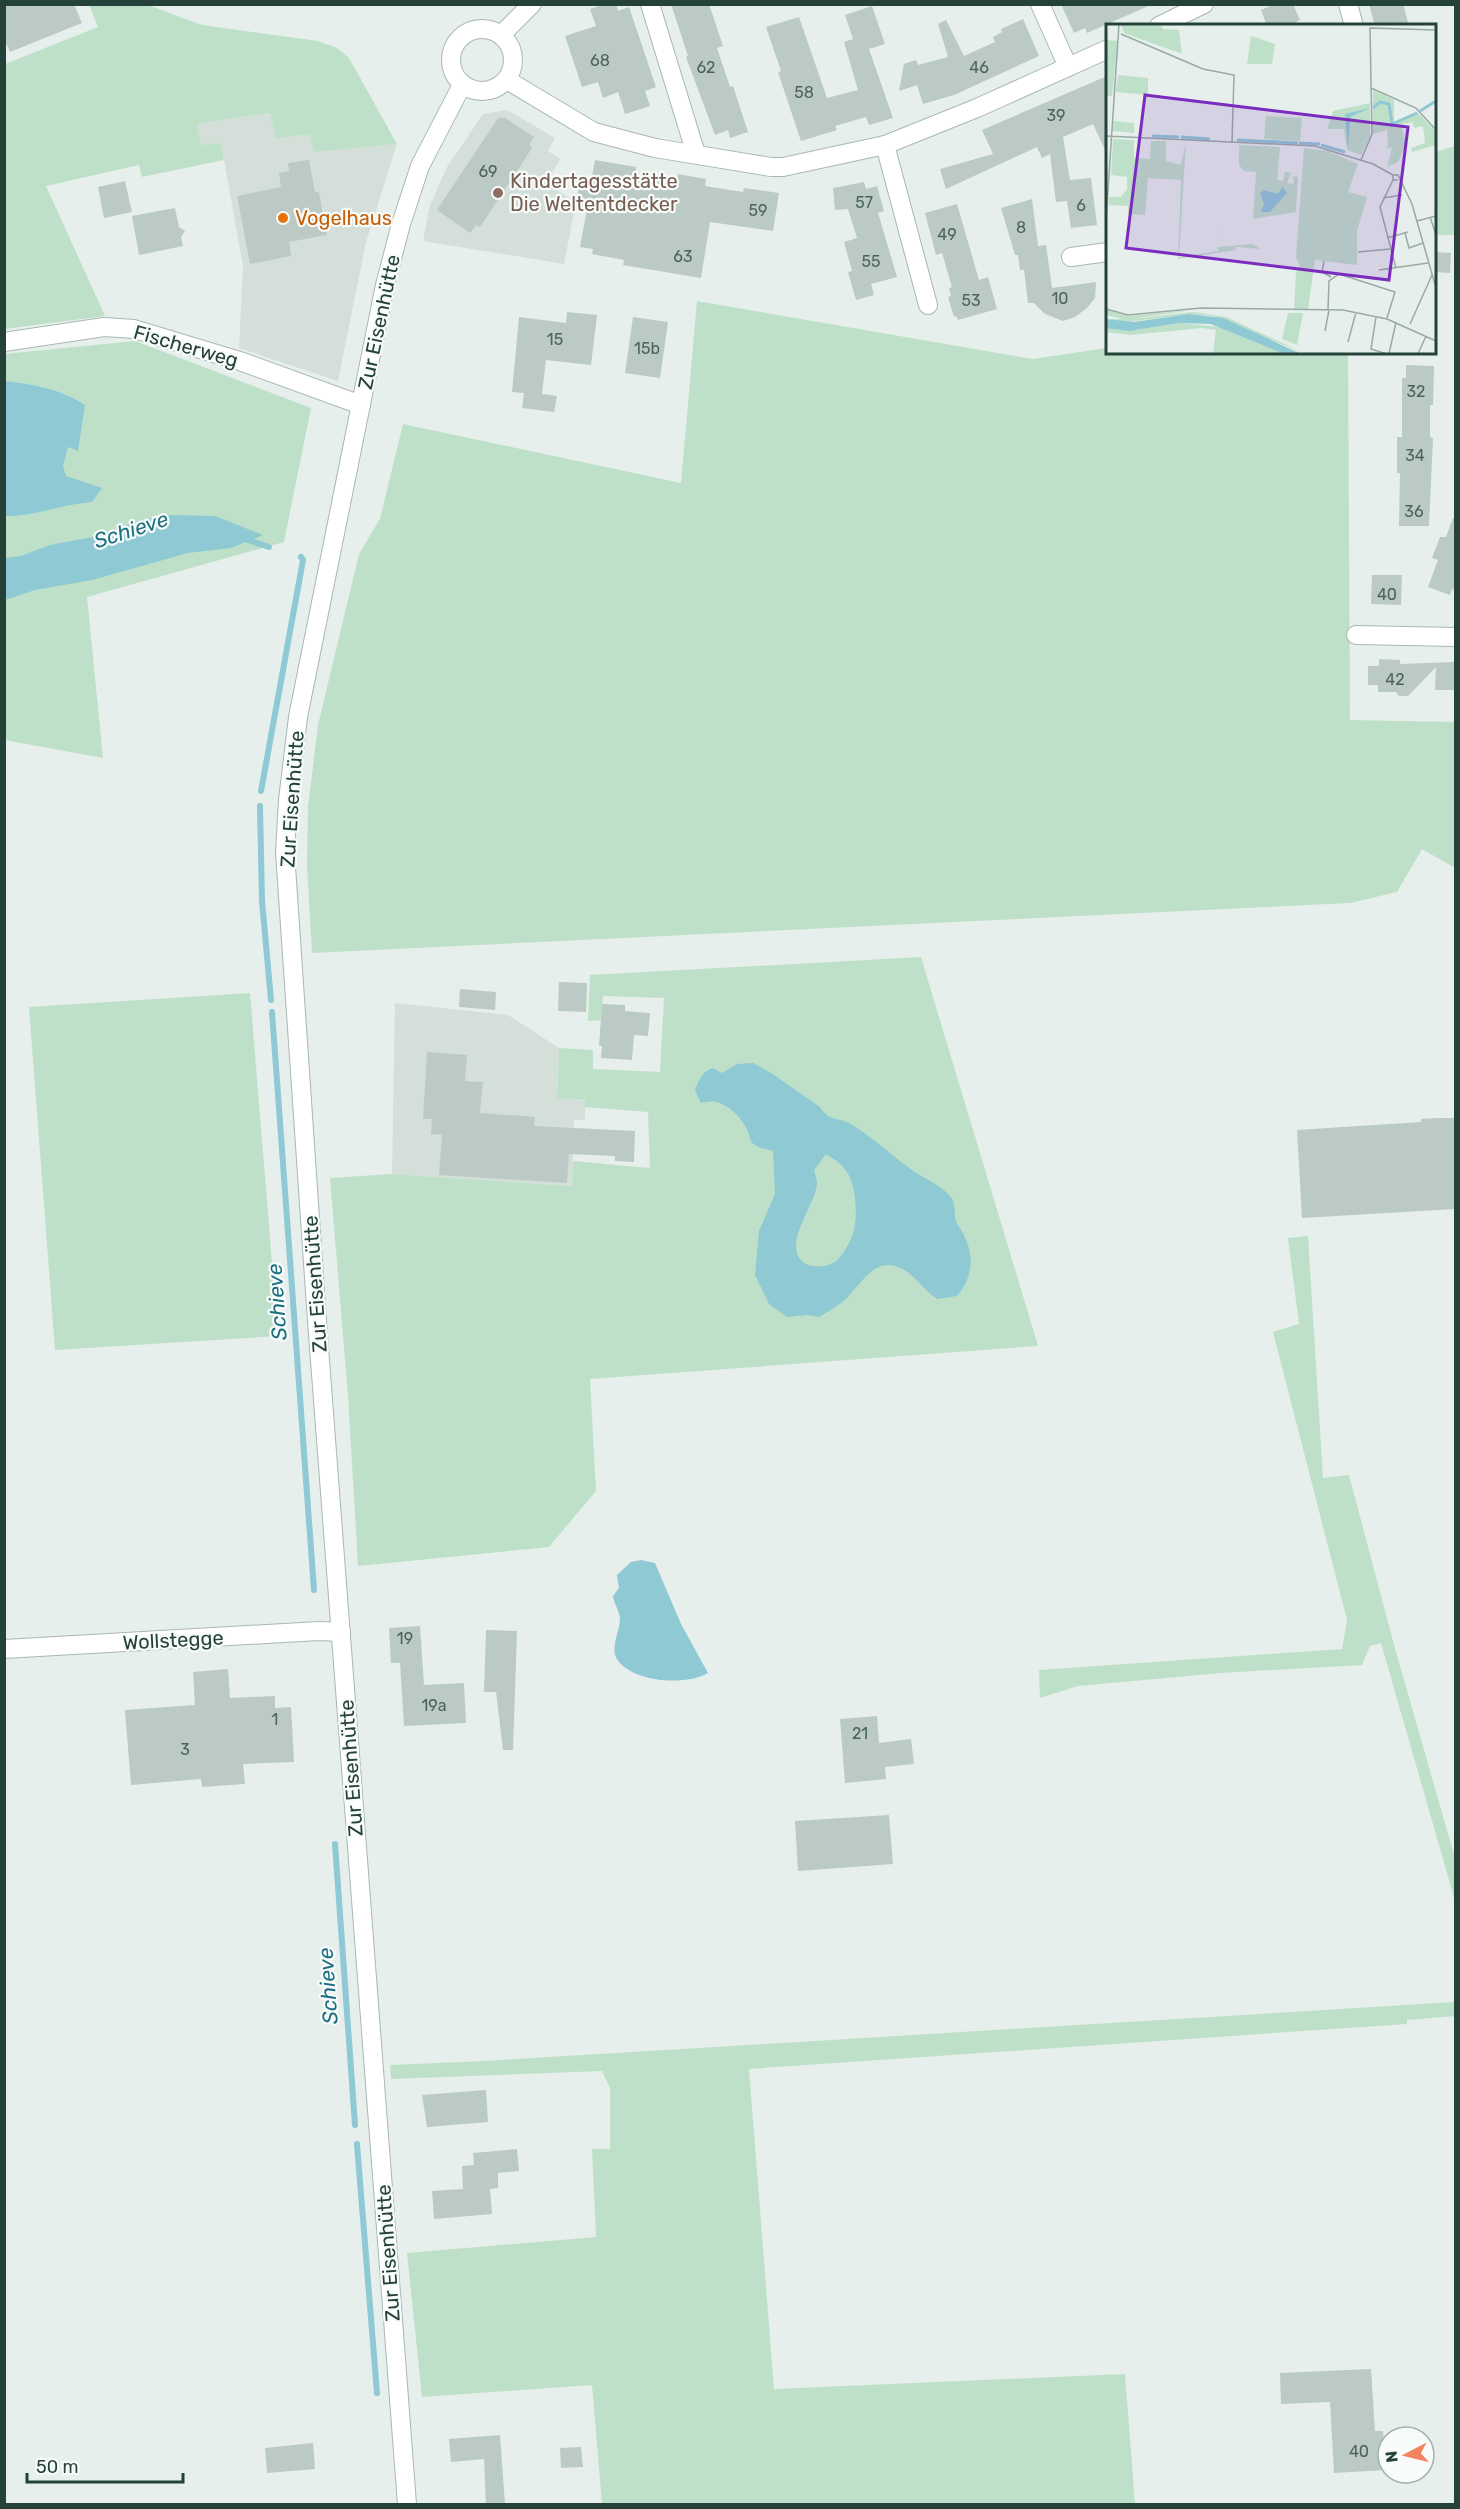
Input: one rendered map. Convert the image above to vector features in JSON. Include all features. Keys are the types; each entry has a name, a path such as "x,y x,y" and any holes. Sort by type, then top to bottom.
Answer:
{"street":[{"path":"501,35 532,4"},
{"path":"650,4 696,154"},
{"path":"1040,4 1068,67"},
{"path":"1165,24 1204,4"},
{"path":"1348,4 1353,24"},
{"path":"478,29 490,29 501,35 510,44 514,56 513,69 507,80 498,88 486,92 473,91 462,85 454,76 451,64 452,52 457,41 466,33 478,29"},
{"path":"507,80 594,132 655,148 783,167 885,145 977,108 1106,49"},
{"name":"Zur Eisenhütte","path":"407,2505 285,852 288,800 298,717 385,285 400,224 420,166 462,85"},
{"path":"885,145 928,305"},
{"path":"1071,257 1106,252"},
{"name":"Fischerweg","path":"4,342 104,327 134,329 240,361 362,405"},
{"path":"1356,635 1455,637"},
{"name":"Wollstegge","path":"4,1649 319,1631 341,1632"}],"shaded area":[{"name":"Kindertagesstätte Die Weltentdecker","path":"507,110 555,138 548,151 560,159 546,184 576,202 564,264 423,241 430,205 447,167 483,114"},
{"path":"271,113 311,134 314,151 397,144 366,242 338,381 239,348 243,266 221,143 201,146 197,124"},
{"path":"395,1003 508,1015 559,1048 557,1098 585,1101 585,1120 574,1120 572,1186 392,1174"}],"green space":[{"path":"89,5 148,5 202,25 318,41 337,48 349,58 397,144 314,152 310,134 276,138 270,113 197,124 201,145 221,143 224,160 142,177 139,165 46,186 105,316 5,329 5,64 98,27"},
{"path":"1455,146 1455,235 1436,235 1436,152"},
{"path":"697,301 1032,359 1106,348 1106,354 1348,354 1350,720 1455,722 1455,868 1422,849 1397,892 1350,903 312,953 307,866 308,807 318,725 359,554 380,519 403,424 681,483"},
{"path":"135,341 311,408 284,542 87,597 103,758 5,740 4,354"},
{"path":"921,957 1038,1346 590,1379 596,1491 549,1547 358,1566 348,1395 330,1178 392,1174 572,1186 573,1161 650,1168 648,1112 585,1107 585,1100 557,1099 559,1048 593,1050 593,1069 660,1072 664,998 603,996 601,1020 588,1021 590,975"},
{"path":"250,993 278,1336 55,1350 29,1007"},
{"path":"1308,1236 1323,1478 1349,1475 1393,1641 1455,1858 1455,1901 1381,1643 1370,1646 1362,1665 1221,1673 1078,1686 1040,1698 1039,1670 1342,1649 1347,1620 1273,1332 1299,1324 1288,1238"},
{"path":"1455,2002 1455,2016 1407,2020 1407,2024 749,2069 774,2389 1125,2374 1135,2504 602,2504 592,2385 422,2397 407,2253 596,2237 592,2149 610,2149 610,2088 602,2071 391,2079 390,2065"}],"water":[{"path":"5,381 56,391 85,405 78,451 68,447 63,466 66,476 102,488 92,502 26,515 5,516"},
{"path":"169,515 215,516 263,535 231,548 188,553 92,580 35,590 5,600 5,558 21,556 50,545 93,537 141,520"},
{"path":"753,1063 771,1073 820,1107 828,1116 849,1123 862,1131 905,1165 950,1196 954,1203 956,1222 967,1243 971,1261 967,1279 957,1296 937,1299 906,1271 887,1265 871,1272 846,1299 819,1317 808,1315 787,1317 769,1304 755,1275 759,1231 775,1194 773,1151 758,1147 751,1142 744,1123 734,1112 722,1104 701,1103 695,1090 706,1071 713,1068 722,1073 737,1064","holes":["826,1154 842,1166 851,1181 856,1206 855,1223 850,1241 839,1258 829,1265 816,1266 804,1263 800,1259 796,1245 800,1228 815,1192 817,1182 814,1170"]},
{"path":"641,1560 655,1563 681,1624 708,1673 687,1680 660,1680 635,1673 624,1667 617,1659 615,1645 620,1618 613,1596 619,1588 617,1575 631,1562"}],"building":[{"path":"4,4 74,4 82,23 10,52 4,39"},
{"path":"604,4 616,4 618,11 629,7 656,87 645,91 650,106 625,114 618,92 603,98 598,82 582,87 565,36 596,26 590,9"},
{"path":"671,4 709,4 723,46 717,48 730,87 733,86 748,132 730,138 728,130 715,135 686,57 688,56"},
{"path":"1061,4 1153,4 1087,33 1085,28 1074,33"},
{"path":"1274,4 1293,4 1300,20 1293,24 1266,24 1261,10"},
{"path":"1369,4 1403,4 1408,24 1374,24"},
{"path":"872,6 885,44 869,49 893,118 869,125 866,117 835,126 837,130 801,141 766,27 799,17 827,98 858,90 844,42 853,39 845,15"},
{"path":"1023,19 1039,56 954,95 923,104 917,85 899,91 904,64 916,60 918,65 948,57 938,24 946,20 964,56 995,42 993,37 1002,32 1001,29"},
{"path":"1106,76 1106,152 1093,124 1063,137 1070,180 1091,178 1097,225 1071,228 1067,201 1056,202 1050,154 1042,158 1037,147 946,189 940,169 993,154 982,130"},
{"path":"498,118 505,118 534,137 529,145 532,148 480,227 476,225 470,233 437,210"},
{"name":"Vogelhaus","path":"309,160 315,192 319,192 327,235 289,242 291,256 250,264 237,196 281,187 279,173 289,171 288,163"},
{"path":"595,160 636,167 635,177 677,184 678,174 706,179 705,186 743,192 744,188 779,193 773,231 710,222 701,278 623,265 624,260 592,254 593,249 580,247 587,209 576,207 580,181 591,182"},
{"path":"125,181 132,212 104,218 98,187"},
{"path":"864,182 866,189 877,186 884,211 878,213 897,277 871,284 874,295 856,300 848,272 852,271 844,242 857,238 848,209 835,210 833,188"},
{"path":"1032,199 1038,246 1046,245 1052,288 1096,282 1095,298 1087,308 1075,317 1063,321 1045,314 1034,303 1028,303 1024,270 1020,270 1018,255 1015,255 1001,208"},
{"path":"957,204 979,280 988,277 997,309 958,320 956,316 954,317 948,297 951,296 949,288 952,287 942,253 936,255 925,213"},
{"path":"175,208 179,227 185,231 181,237 183,246 139,255 132,216"},
{"path":"1436,252 1451,253 1450,273 1436,272"},
{"path":"567,312 597,315 591,365 546,360 542,394 557,396 554,412 522,408 524,393 512,392 519,317 566,323"},
{"path":"633,317 668,322 660,378 625,373"},
{"path":"1406,365 1434,366 1433,405 1430,405 1430,437 1433,438 1429,526 1399,526 1400,473 1397,473 1397,437 1402,437 1402,378 1406,378"},
{"path":"1453,518 1455,518 1455,590 1452,589 1450,595 1428,587 1438,560 1432,558 1440,537 1446,537"},
{"path":"1372,575 1402,575 1401,605 1371,604"},
{"path":"1379,659 1400,660 1400,664 1455,662 1455,690 1435,690 1436,667 1408,696 1399,696 1396,692 1378,692 1378,685 1368,685 1368,666 1379,666"},
{"path":"559,982 587,983 586,1012 558,1011"},
{"path":"460,989 496,992 495,1010 459,1007"},
{"path":"602,1004 625,1005 625,1011 650,1013 648,1036 634,1035 632,1060 601,1058 602,1046 599,1046"},
{"path":"427,1052 467,1055 465,1081 483,1082 480,1113 535,1117 534,1126 635,1131 634,1162 615,1161 615,1156 569,1154 567,1183 439,1175 442,1135 431,1134 432,1119 423,1119"},
{"path":"1455,1118 1455,1209 1302,1218 1297,1130"},
{"path":"420,1626 424,1685 464,1683 466,1723 404,1726 400,1663 391,1663 389,1628"},
{"path":"486,1630 517,1631 513,1750 503,1750 496,1692 484,1692"},
{"path":"228,1669 230,1698 275,1696 275,1708 291,1707 294,1762 243,1764 245,1784 202,1787 201,1779 131,1785 125,1710 195,1705 193,1672"},
{"path":"877,1716 879,1743 911,1739 914,1764 885,1767 886,1779 845,1783 840,1719"},
{"path":"889,1815 893,1864 798,1871 795,1821"},
{"path":"486,2090 488,2122 427,2127 422,2095"},
{"path":"517,2149 519,2171 498,2173 498,2188 490,2189 492,2214 434,2219 432,2191 463,2189 462,2166 474,2165 473,2153"},
{"path":"1371,2369 1376,2431 1376,2471 1334,2473 1330,2402 1281,2404 1280,2373"},
{"path":"500,2435 505,2505 486,2505 484,2459 451,2462 449,2439"},
{"path":"313,2443 315,2469 267,2473 265,2448"},
{"path":"581,2447 583,2467 561,2468 560,2448"}],"waterway":[{"name":"Schieve","path":"245,539 269,547"},
{"name":"Schieve","path":"261,791 303,560 301,557"},
{"name":"Schieve","path":"260,806 262,901 271,1000"},
{"name":"Schieve","path":"272,1012 314,1590"},
{"name":"Schieve","path":"335,1844 355,2125"},
{"name":"Schieve","path":"357,2144 377,2393"}],"place":[{"name":"Kindertagesstätte Die Weltentdecker","path":"498,193"},
{"name":"Vogelhaus","path":"283,218"}]}
